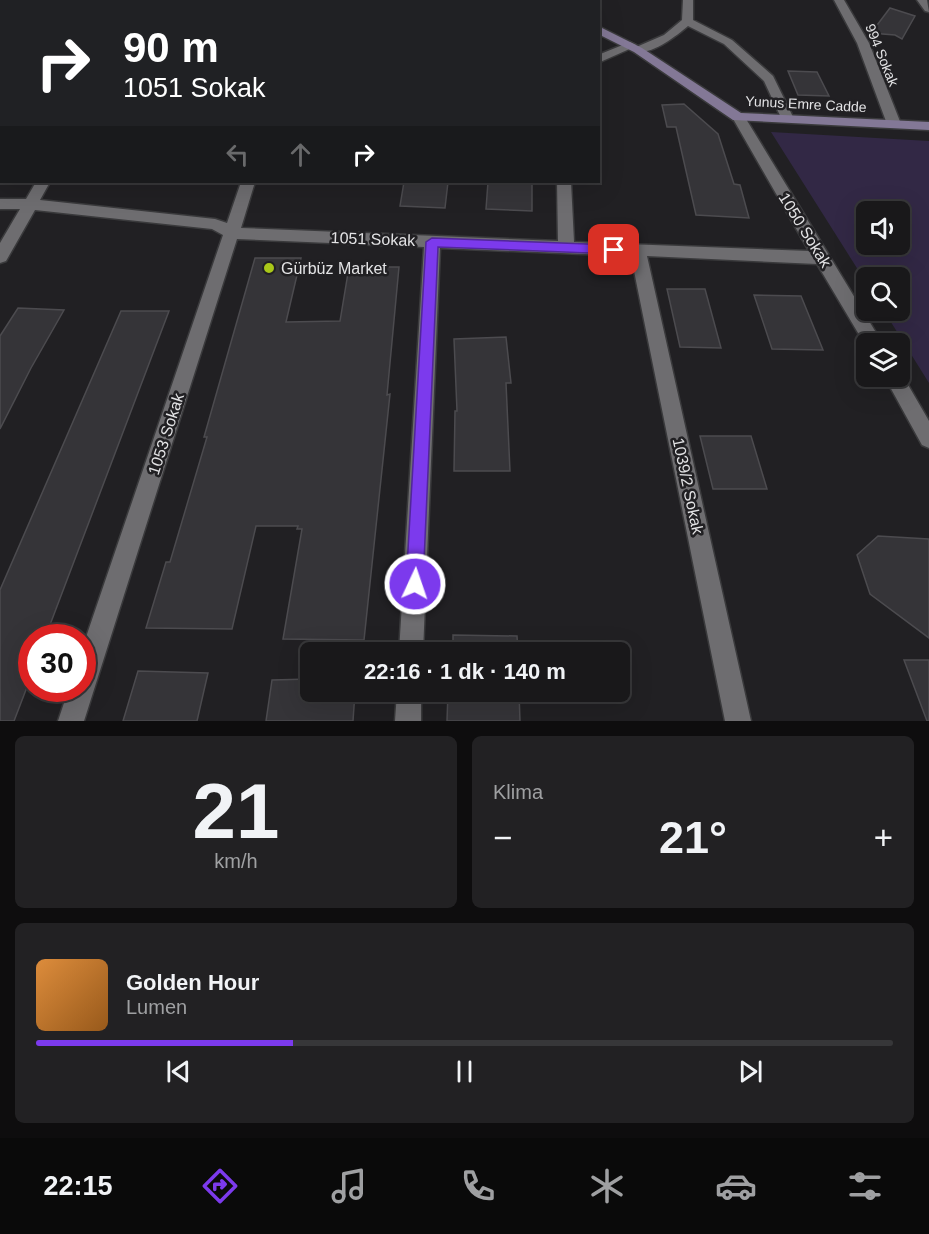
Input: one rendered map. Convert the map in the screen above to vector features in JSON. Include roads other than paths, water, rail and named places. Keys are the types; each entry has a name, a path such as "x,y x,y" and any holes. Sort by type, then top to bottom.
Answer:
{"street":[{"path":"600,59 668,37 687,21 688,0"},
{"name":"994 Sokak","path":"839,0 847,10 859,37 894,124"},
{"path":"922,0 929,9"},
{"path":"687,21 728,42 769,79 788,119"},
{"name":"Yunus Emre Cadde","path":"600,30 634,47 738,117 929,126"},
{"name":"1050 Sokak","path":"738,117 867,333"},
{"path":"0,257 42,183"},
{"name":"1053 Sokak","path":"96,646 248,183"},
{"path":"564,183 566,248"},
{"name":"1051 Sokak","path":"0,204 30,204 215,224 232,233 822,258"},
{"path":"412,642 432,242"},
{"name":"1039/2 Sokak","path":"638,251 738,721"},
{"path":"899,387 929,439"},
{"name":"1053 Sokak","path":"71,721 77,702"},
{"path":"408,721 409,702"}],"place":[{"name":"Gürbüz Market","path":"269,268"}]}
